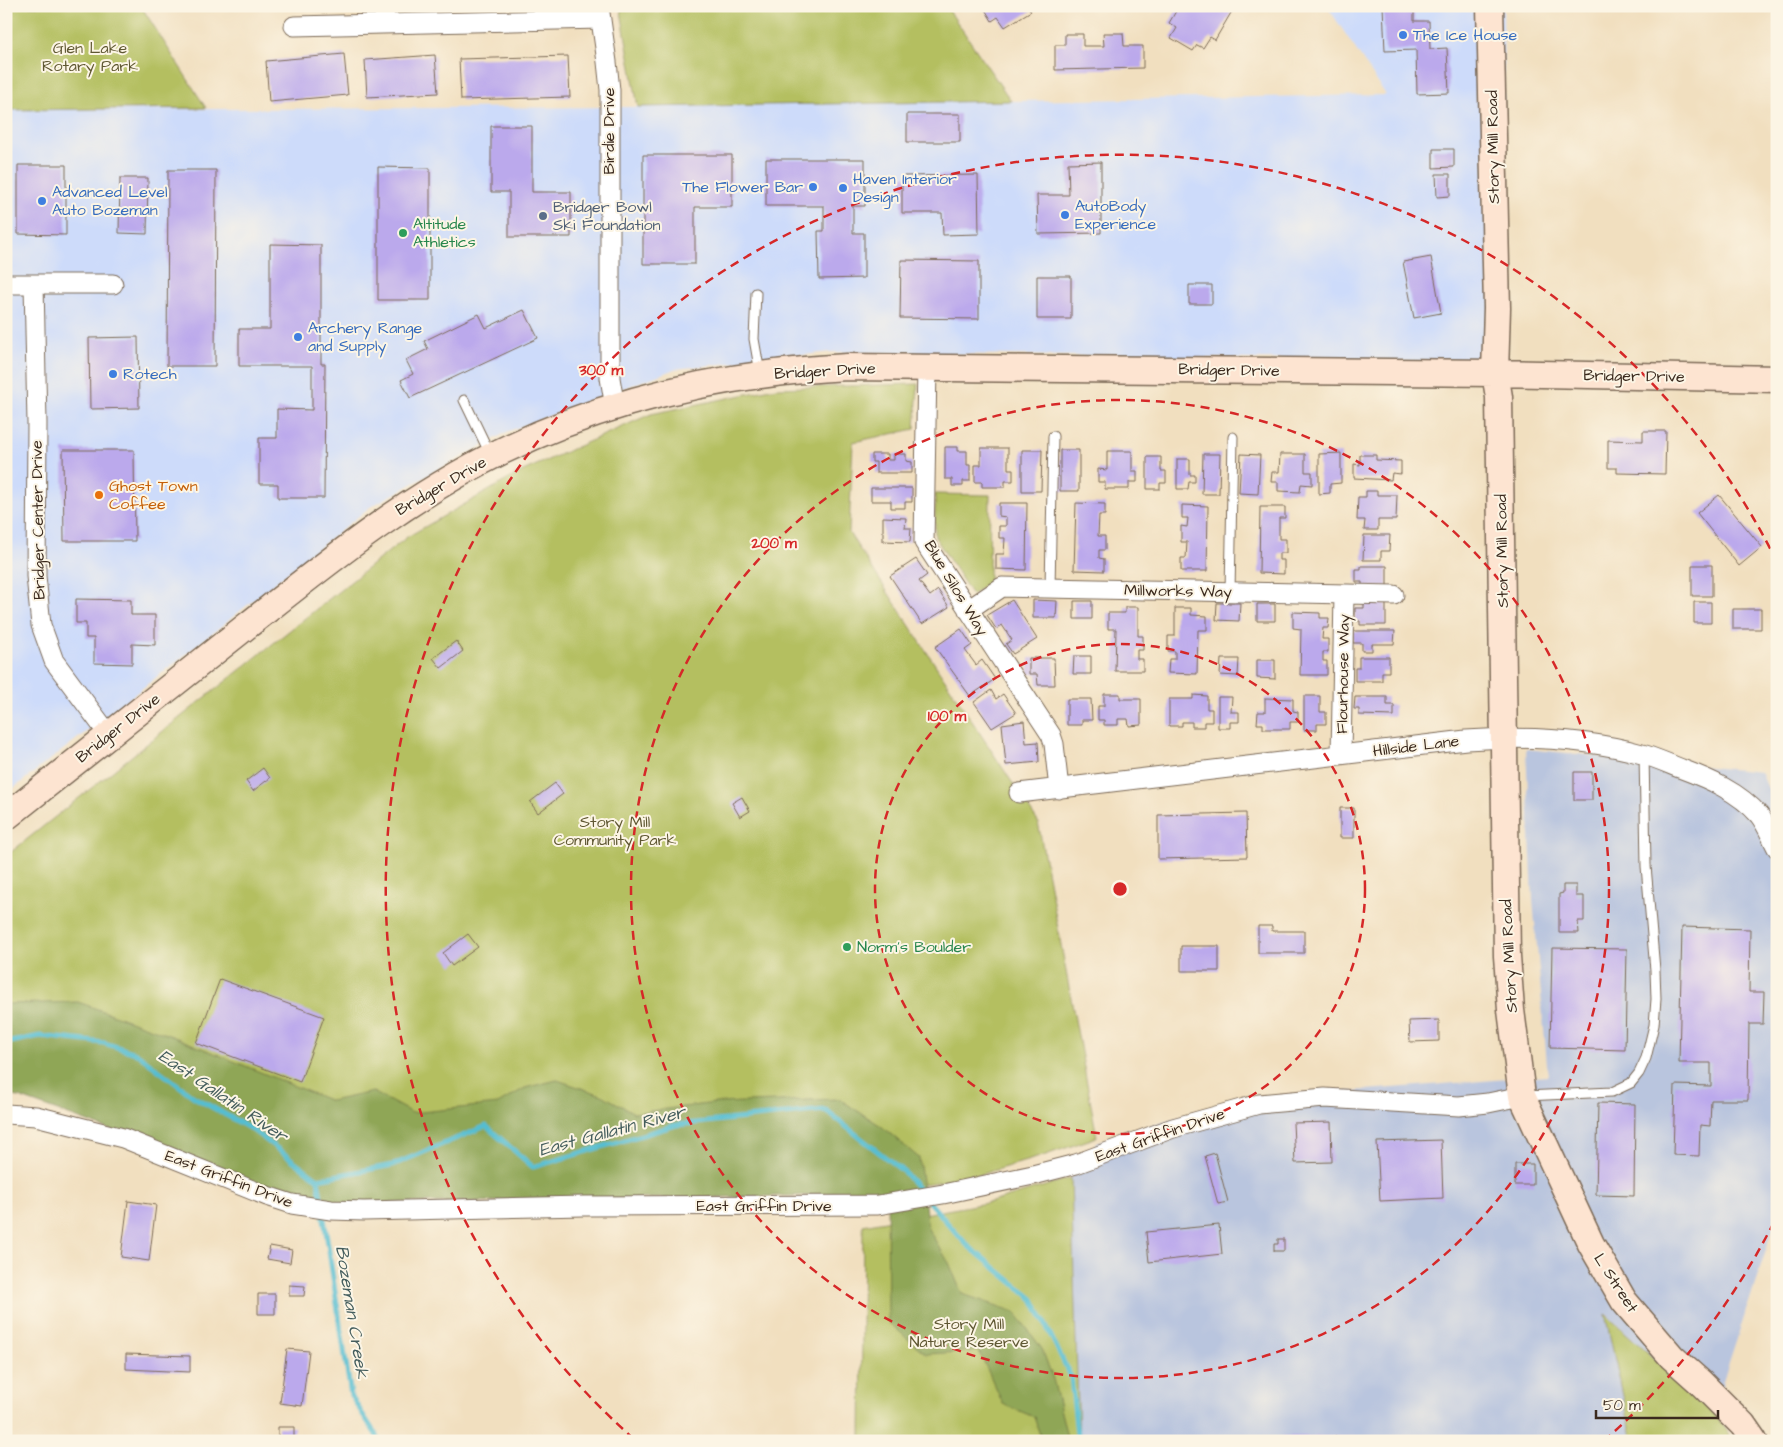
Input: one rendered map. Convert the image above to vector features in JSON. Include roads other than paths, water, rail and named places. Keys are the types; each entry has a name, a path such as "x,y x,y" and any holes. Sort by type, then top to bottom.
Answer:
{"main road":[{"name":"Story Mill Road","path":"1490,6 1497,308 1495,373 1500,397 1506,956 1522,1096"},
{"name":"Bridger Drive","path":"6,817 351,544 421,496 491,457 550,430 615,407 702,384 760,375 847,367 1495,373 1777,379"},
{"name":"L Street","path":"1522,1096 1590,1244 1624,1301 1672,1357 1743,1425 1754,1441"}],"street":[{"path":"294,26 385,15 600,13"},
{"name":"Birdie Drive","path":"600,13 608,62 610,90 610,378 615,407"},
{"path":"6,284 113,284"},
{"name":"Bridger Center Drive","path":"34,284 37,423 36,576 41,625 54,661 109,735"},
{"name":"Blue Silos Way","path":"926,367 924,542 1051,735 1054,744 1059,789"},
{"name":"Millworks Way","path":"968,610 1002,587 1394,595"},
{"name":"Flourhouse Way","path":"1341,755 1344,594"},
{"name":"Hillside Lane","path":"1019,793 1466,740 1505,737 1551,738 1597,744 1644,754 1722,786 1757,813 1764,822 1777,848"},
{"name":"East Griffin Drive","path":"6,1114 36,1116 123,1138 267,1196 292,1204 331,1210 364,1211 584,1206 852,1206 904,1201 1033,1175 1076,1164 1173,1128 1259,1104 1325,1098 1459,1106 1488,1103 1522,1096"}],"lane":[{"path":"756,293 754,339 760,375"},
{"path":"464,400 491,457"},
{"path":"1050,588 1053,436"},
{"path":"1230,592 1233,437"},
{"path":"1522,1096 1612,1092 1631,1083 1646,1058 1654,1025 1656,999 1646,866 1644,754"}],"waterway":[{"name":"East Gallatin River","path":"6,1043 40,1036 104,1043 136,1053 194,1097 251,1129 318,1179 393,1165 486,1126 533,1167 676,1125 825,1110 904,1172 922,1193"},
{"name":"Bozeman Creek","path":"318,1179 322,1204"},
{"name":"East Gallatin River","path":"929,1202 967,1245 1033,1299 1071,1377 1077,1434 1085,1441"},
{"name":"Bozeman Creek","path":"323,1212 351,1396 380,1441"}],"place":[{"name":"The Ice House","path":"1403,35"},
{"name":"The Flower Bar","path":"813,187"},
{"name":"Haven Interior Design","path":"843,188"},
{"name":"Advanced Level Auto Bozeman","path":"42,201"},
{"name":"AutoBody Experience","path":"1065,215"},
{"name":"Bridger Bowl Ski Foundation","path":"543,216"},
{"name":"Altitude Athletics","path":"403,233"},
{"name":"Archery Range and Supply","path":"298,337"},
{"name":"Rotech","path":"113,374"},
{"name":"Ghost Town Coffee","path":"99,495"},
{"name":"Norm's Boulder","path":"847,947"}],"park label":[{"name":"Glen Lake Rotary Park","path":"90,57"},
{"name":"Story Mill Community Park","path":"615,831"},
{"name":"Story Mill Nature Reserve","path":"969,1333"}]}
